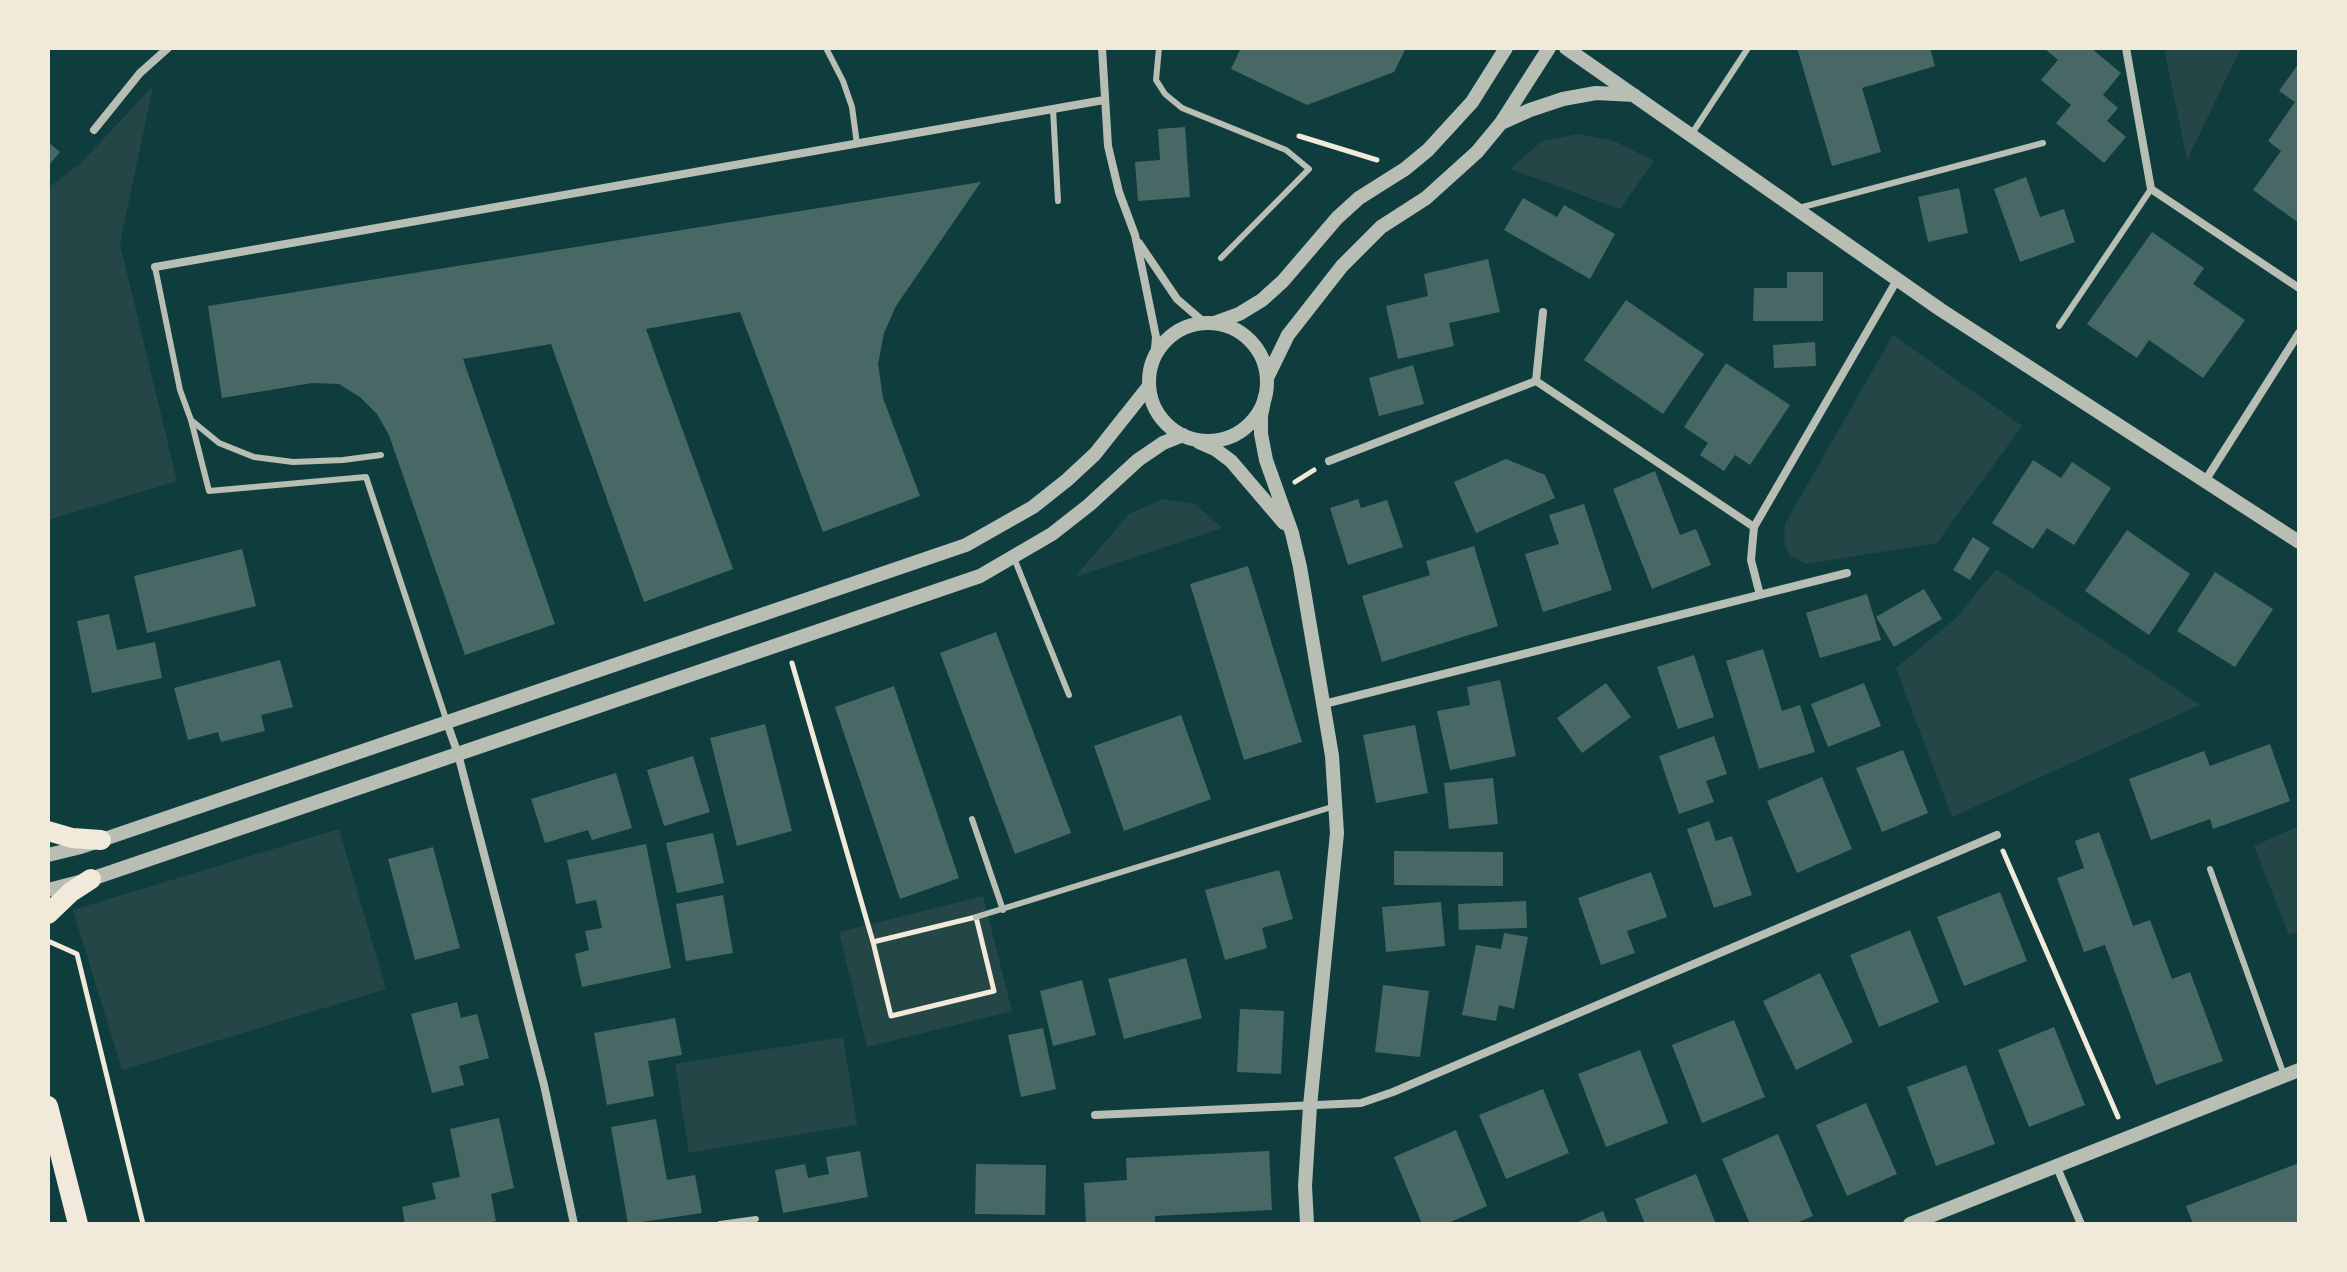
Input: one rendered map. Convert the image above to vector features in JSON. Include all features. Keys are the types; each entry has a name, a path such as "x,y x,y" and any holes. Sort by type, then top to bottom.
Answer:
{"main road":[{"path":"48,831 72,838 101,840"},
{"path":"48,914 71,892 91,879"},
{"path":"48,1106 78,1224"}],"street":[{"path":"94,130 140,73 168,48"},
{"path":"1102,48 1108,146 1119,192 1135,235 1156,337 1149,386 1153,404 1163,420 1231,461 1292,533"},
{"path":"1154,360 1160,347 1175,333 1239,314 1262,300 1348,208 1428,150 1472,102 1506,48"},
{"path":"1307,1224 1305,1186 1310,1106 1337,833 1332,756 1300,567 1261,434 1267,378 1288,335 1302,315 1363,243 1452,176 1477,152 1501,123 1549,48"},
{"path":"1566,48 1897,280 2299,542"},
{"path":"2126,48 2151,189 2299,288"},
{"path":"1501,123 1563,99 1596,93 1634,95"},
{"path":"155,267 1104,100"},
{"path":"1135,235 1177,299 1210,323 1234,329 1251,341 1262,358 1267,378"},
{"path":"1760,595 1751,560 1754,527 1897,280"},
{"path":"1536,381 1543,312"},
{"path":"2205,481 2299,333"},
{"path":"1536,381 1754,527"},
{"path":"1329,461 1536,381"},
{"path":"48,855 101,840 966,545 1033,507 1067,480 1095,454 1149,386"},
{"path":"48,890 91,879 980,576 1065,525 1138,460 1163,443 1188,437 1212,441 1230,437 1246,427 1258,413 1265,396"},
{"path":"1324,704 1847,573"},
{"path":"447,723 458,754 544,1085 574,1224"},
{"path":"1095,1115 1361,1103 1997,835"},
{"path":"1910,1224 2299,1070"},
{"path":"2056,1165 2081,1224"}],"lane":[{"path":"826,48 852,107 857,144"},
{"path":"1159,48 1156,80 1165,94 1182,108 1286,150 1309,169 1221,258"},
{"path":"1691,136 1748,48"},
{"path":"1053,109 1058,201"},
{"path":"1794,209 2043,143"},
{"path":"2059,326 2151,189"},
{"path":"155,267 180,390 209,491 366,477 447,723"},
{"path":"191,420 219,443 254,457 293,462 381,455"},
{"path":"1014,558 1069,695"},
{"path":"976,917 1335,806"},
{"path":"972,819 1003,910"},
{"path":"2210,869 2284,1075"},
{"path":"720,1224 756,1219"}],"path":[{"path":"1277,493 1329,461"},
{"path":"786,643 873,942 891,1016 994,991 976,917 873,942"},
{"path":"1997,835 2127,1137"},
{"path":"48,941 77,954 143,1224"}],"shaded area":[{"path":"2164,48 2241,48 2187,160"},
{"path":"153,86 120,244 177,481 48,520 48,188 81,163"},
{"path":"1579,134 1614,141 1654,161 1620,209 1510,169 1542,141"},
{"path":"1893,335 2022,426 1937,543 1806,564 1789,555 1784,541 1785,524"},
{"path":"1162,499 1195,504 1222,528 1075,577 1129,514"},
{"path":"1996,569 2200,705 1952,817 1896,668 1956,618"},
{"path":"2299,826 2299,931 2289,935 2254,846"},
{"path":"339,829 386,989 122,1070 73,910"},
{"path":"983,896 1012,1011 867,1047 839,932"},
{"path":"843,1037 857,1125 689,1153 675,1064"}],"building":[{"path":"1241,48 1406,48 1394,72 1307,105 1231,69"},
{"path":"1797,48 1930,48 1935,66 1862,88 1881,152 1832,166"},
{"path":"2044,48 2091,48 2121,73 2103,95 2118,108 2107,121 2126,137 2104,163 2056,123 2071,105 2041,80 2058,60"},
{"path":"2299,63 2299,223 2253,190 2281,151 2268,141 2295,102 2279,91"},
{"path":"1185,127 1190,197 1138,201 1135,162 1160,160 1158,129"},
{"path":"48,142 60,152 48,166"},
{"path":"2026,177 2040,217 2064,209 2075,242 2020,262 1994,189"},
{"path":"981,182 896,306 884,333 878,364 883,398 920,496 823,532 740,312 646,329 733,569 644,602 551,344 463,359 555,624 465,655 389,435 377,414 360,397 339,384 312,383 222,398 208,306"},
{"path":"1959,188 1968,233 1928,242 1918,197"},
{"path":"1523,198 1557,217 1564,205 1615,234 1590,279 1504,230"},
{"path":"2152,232 2204,268 2193,284 2245,320 2203,378 2149,340 2137,358 2087,324"},
{"path":"1488,259 1500,312 1449,323 1454,346 1398,359 1386,306 1428,296 1424,274"},
{"path":"1787,272 1823,272 1823,321 1753,321 1754,288 1787,288"},
{"path":"1626,300 1704,354 1663,414 1584,360"},
{"path":"1815,342 1816,366 1774,368 1773,345"},
{"path":"1726,363 1790,405 1750,465 1735,455 1724,471 1700,455 1708,443 1684,427"},
{"path":"1413,365 1424,404 1379,416 1369,378"},
{"path":"1506,459 1545,475 1555,498 1476,533 1454,482"},
{"path":"2033,460 2061,478 2072,462 2111,488 2074,545 2047,528 2033,549 1992,523"},
{"path":"1655,471 1680,535 1696,529 1711,565 1652,589 1613,489"},
{"path":"1358,499 1361,508 1387,500 1403,547 1348,565 1330,508"},
{"path":"1584,504 1612,590 1543,612 1525,554 1559,544 1549,515"},
{"path":"2127,530 2190,574 2149,635 2085,591"},
{"path":"1973,537 1990,548 1970,580 1953,570"},
{"path":"1474,546 1498,626 1382,662 1362,596 1430,575 1426,561"},
{"path":"242,549 256,606 147,633 134,576"},
{"path":"1248,566 1302,742 1244,760 1190,584"},
{"path":"2215,572 2273,609 2235,667 2177,631"},
{"path":"1924,589 1942,619 1894,647 1876,617"},
{"path":"1867,594 1881,640 1820,658 1806,613"},
{"path":"109,614 117,650 155,642 162,678 92,693 77,621"},
{"path":"996,632 1071,833 1015,854 940,653"},
{"path":"1763,649 1782,711 1800,705 1815,752 1759,769 1726,661"},
{"path":"1694,655 1714,717 1678,729 1657,667"},
{"path":"280,660 293,707 261,715 265,731 221,742 218,732 188,740 174,688"},
{"path":"1500,680 1516,756 1450,770 1437,711 1470,705 1467,687"},
{"path":"1606,683 1631,717 1582,753 1557,718"},
{"path":"1864,683 1881,726 1828,747 1811,704"},
{"path":"894,686 959,878 900,899 835,707"},
{"path":"1181,715 1211,799 1124,831 1094,746"},
{"path":"765,724 792,831 737,846 710,738"},
{"path":"1415,725 1428,793 1376,803 1363,735"},
{"path":"1714,736 1727,774 1706,781 1714,802 1679,814 1659,756"},
{"path":"2270,744 2290,801 2213,829 2210,819 2151,840 2129,779 2204,751 2210,766"},
{"path":"1903,750 1928,813 1882,832 1856,768"},
{"path":"693,756 710,812 664,826 647,770"},
{"path":"616,773 632,828 592,840 588,830 545,843 531,799"},
{"path":"1822,777 1852,849 1797,873 1767,801"},
{"path":"1493,778 1498,824 1449,829 1444,783"},
{"path":"1709,821 1716,841 1732,836 1752,895 1714,908 1687,829"},
{"path":"2099,832 2133,926 2150,920 2172,979 2190,972 2223,1061 2156,1085 2105,945 2084,952 2057,878 2084,868 2075,841"},
{"path":"713,833 724,883 677,893 666,843"},
{"path":"646,844 671,968 582,987 575,954 589,950 585,931 602,928 596,900 576,904 567,860"},
{"path":"433,847 460,948 415,960 388,859"},
{"path":"1394,851 1503,852 1503,886 1394,885"},
{"path":"1279,870 1293,919 1262,928 1267,948 1225,960 1205,890"},
{"path":"1651,872 1667,917 1627,931 1635,953 1601,965 1578,898"},
{"path":"2000,892 2027,961 1964,986 1937,917"},
{"path":"723,895 733,953 686,961 676,904"},
{"path":"1526,901 1527,928 1459,930 1458,904"},
{"path":"1441,902 1445,946 1386,952 1382,907"},
{"path":"1910,930 1939,1002 1879,1027 1850,955"},
{"path":"1504,933 1528,937 1514,1009 1499,1005 1496,1021 1462,1015 1476,945 1501,949"},
{"path":"1186,958 1202,1018 1124,1039 1108,979"},
{"path":"1820,973 1853,1042 1796,1070 1763,1001"},
{"path":"1082,980 1096,1035 1053,1046 1040,991"},
{"path":"1383,985 1429,991 1420,1057 1375,1052"},
{"path":"457,1002 461,1018 477,1014 489,1058 459,1066 464,1085 432,1093 411,1014"},
{"path":"1240,1009 1284,1011 1281,1074 1237,1072"},
{"path":"675,1018 682,1055 648,1061 654,1096 607,1105 594,1033"},
{"path":"1734,1020 1765,1097 1702,1123 1672,1045"},
{"path":"2054,1027 2085,1105 2029,1127 1998,1050"},
{"path":"1043,1028 1056,1089 1021,1097 1008,1035"},
{"path":"1640,1050 1668,1123 1606,1147 1578,1074"},
{"path":"1966,1065 1995,1144 1936,1166 1907,1087"},
{"path":"1543,1089 1569,1153 1506,1179 1479,1115"},
{"path":"1866,1103 1897,1174 1847,1196 1816,1125"},
{"path":"499,1118 514,1188 491,1194 496,1221 483,1224 405,1224 402,1207 436,1199 432,1183 460,1177 450,1129"},
{"path":"656,1119 667,1180 695,1175 702,1213 628,1224 611,1127"},
{"path":"1456,1130 1487,1206 1446,1224 1422,1224 1394,1157"},
{"path":"1778,1134 1813,1216 1794,1224 1750,1224 1722,1159"},
{"path":"860,1151 868,1197 783,1213 775,1170 805,1164 808,1178 829,1174 826,1157"},
{"path":"1269,1151 1272,1210 1155,1216 1155,1224 1086,1224 1084,1183 1127,1180 1126,1158"},
{"path":"2299,1163 2299,1224 2193,1224 2186,1206"},
{"path":"976,1164 1046,1165 1045,1215 975,1214"},
{"path":"1696,1174 1716,1224 1645,1224 1635,1199"},
{"path":"1603,1211 1608,1224 1573,1224"}]}
